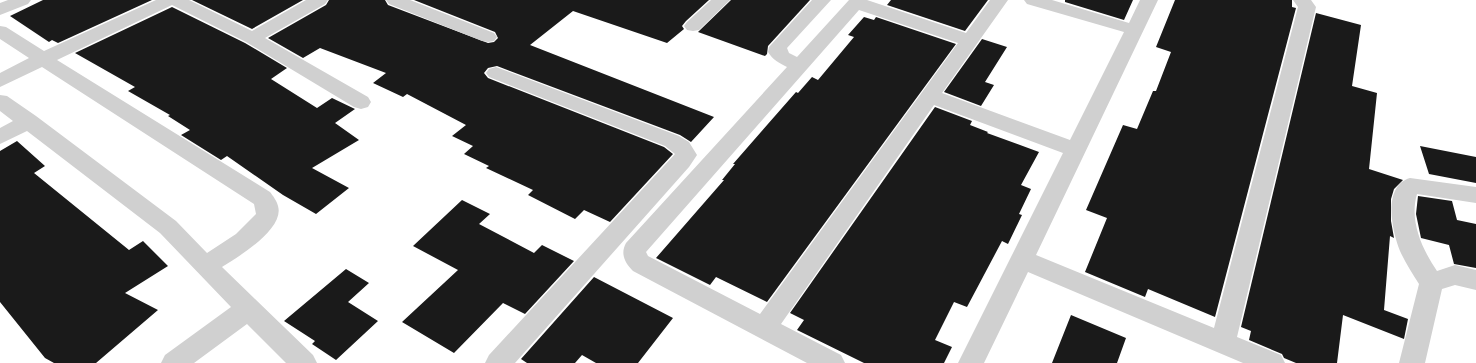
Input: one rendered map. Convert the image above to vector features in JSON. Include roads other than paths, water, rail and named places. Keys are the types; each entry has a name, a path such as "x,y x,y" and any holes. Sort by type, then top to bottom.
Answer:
{"street":[{"path":"0,10 22,0"},
{"path":"0,81 170,0"},
{"path":"175,0 252,38 361,102"},
{"path":"252,38 320,0"},
{"path":"395,0 488,37"},
{"path":"693,26 721,0"},
{"path":"799,65 782,57 777,52 778,47 822,0"},
{"path":"764,328 999,0"},
{"path":"1034,0 1135,30"},
{"path":"971,363 1149,0"},
{"path":"1223,343 1307,7 1302,0"},
{"path":"832,363 646,267 638,261 634,255 634,250 857,1 970,41"},
{"path":"0,31 262,198 268,207 266,218 261,226 253,234 205,266"},
{"path":"496,73 672,141 682,147 686,155 498,363"},
{"path":"930,96 1076,150"},
{"path":"0,101 84,162 168,227 205,266 304,363"},
{"path":"0,137 29,121"},
{"path":"1412,363 1431,283 1412,251 1409,241 1403,203 1408,188 1410,186 1420,186 1476,195"},
{"path":"1022,259 1272,363"},
{"path":"1431,283 1455,275 1476,280"},
{"path":"174,363 249,308"}]}
